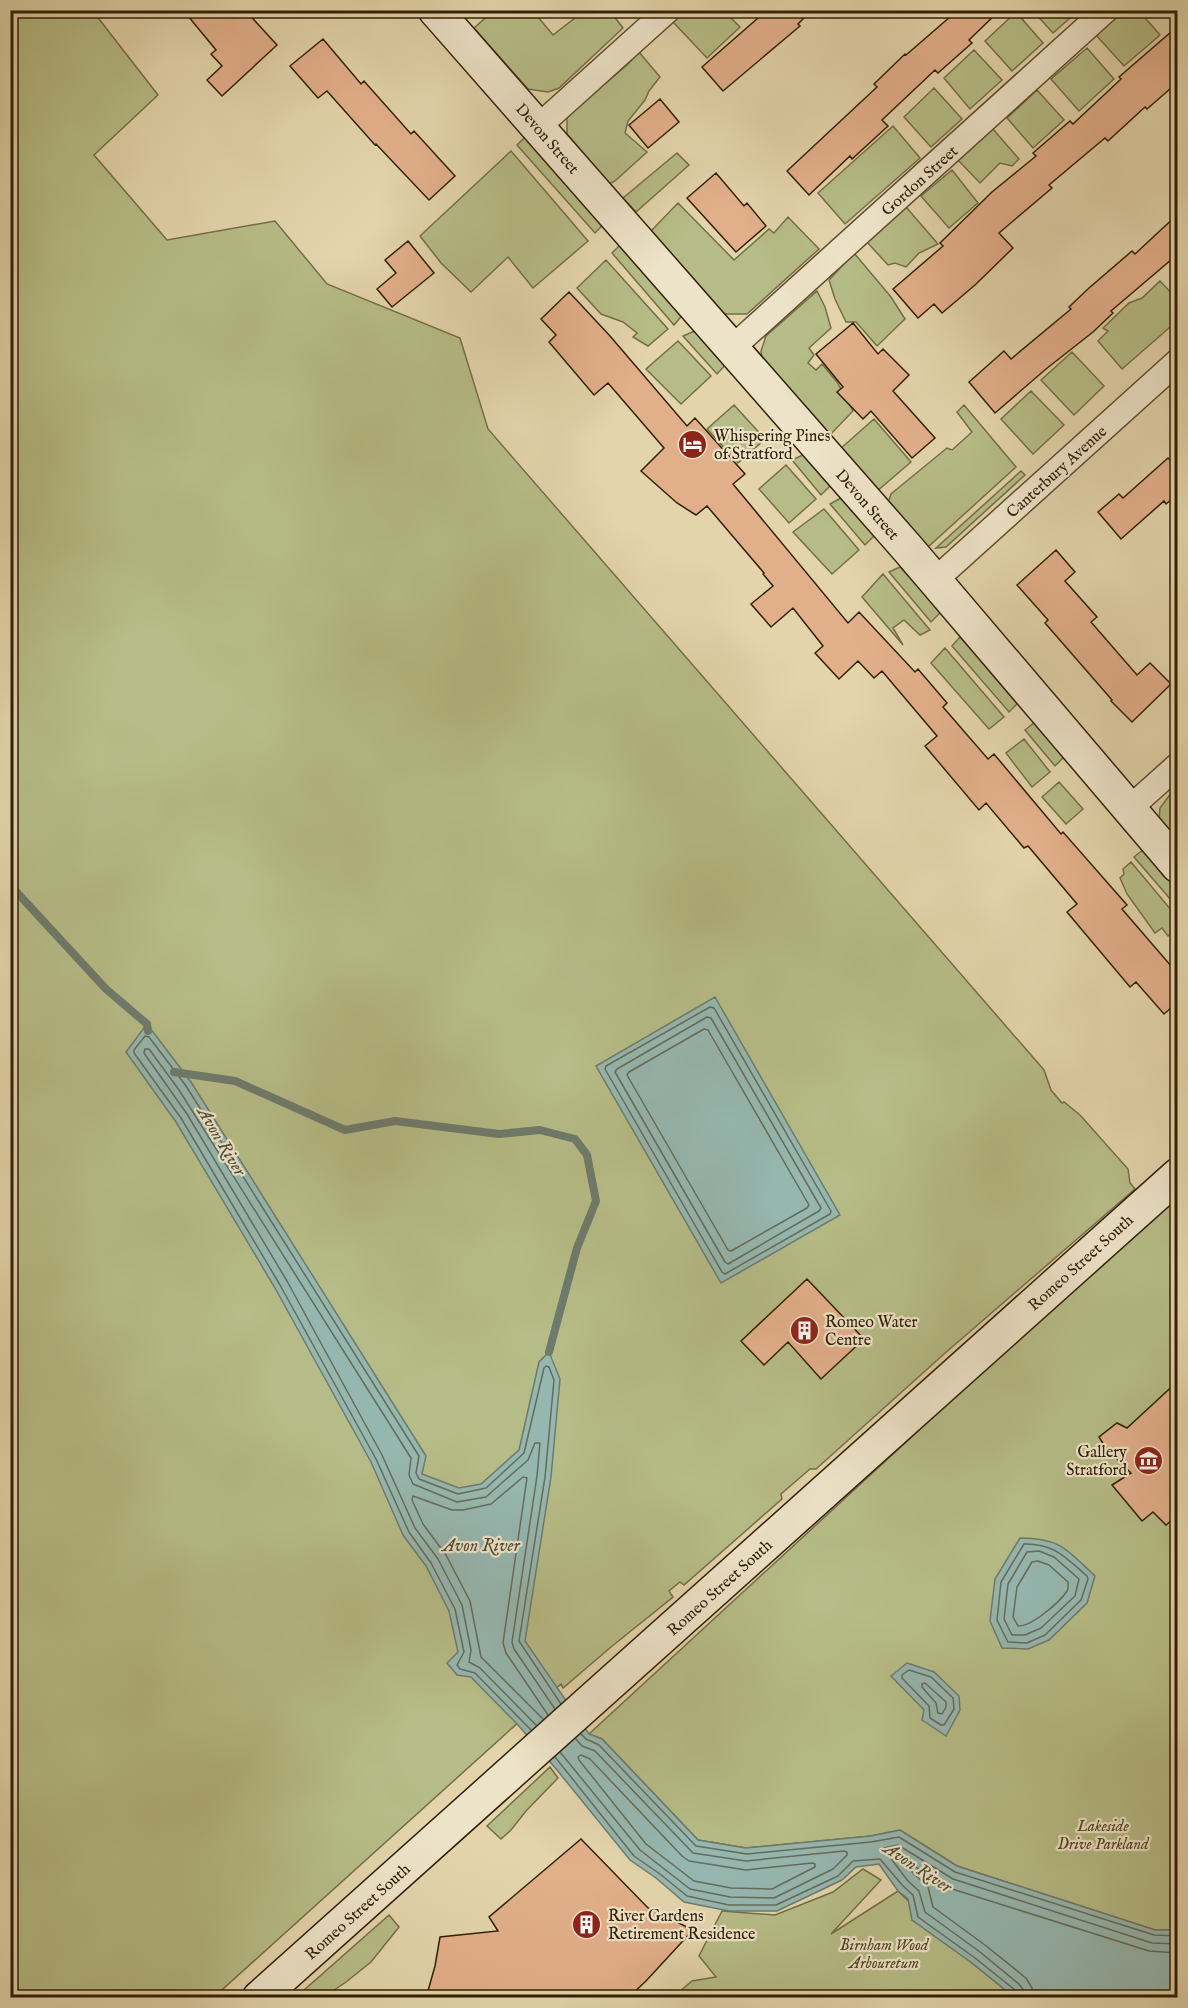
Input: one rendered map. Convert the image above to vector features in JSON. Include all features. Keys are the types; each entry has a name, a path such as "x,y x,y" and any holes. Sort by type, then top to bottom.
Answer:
{"main road":[{"name":"Devon Street","path":"435,10 934,581 1178,866"},
{"name":"Romeo Street South","path":"259,1998 1178,1175"}],"street":[{"path":"538,127 668,10"},
{"name":"Gordon Street","path":"731,349 1106,10"},
{"name":"Canterbury Avenue","path":"934,581 1178,361"},
{"path":"1130,808 1178,765"}],"green space":[{"path":"92,10 158,95 94,155 167,240 275,221 327,284 460,338 488,429 1044,1070 1051,1090 1062,1103 1064,1102 1080,1115 1128,1169 1130,1183 1135,1189 944,1354 816,1469 810,1469 781,1494 782,1499 684,1585 680,1582 669,1591 673,1597 563,1688 561,1684 214,1997 11,1998 10,11"},
{"path":"1124,10 1139,11 1160,35 1124,66 1096,35"},
{"path":"493,11 533,11 553,35 584,11 610,11 623,28 559,88 548,92 528,89 474,28"},
{"path":"685,11 724,11 740,27 707,58 673,22"},
{"path":"1033,11 1078,11 1053,33"},
{"path":"1016,12 1043,43 1012,71 985,41"},
{"path":"1087,48 1114,79 1079,111 1051,79"},
{"path":"974,50 1002,80 970,109 944,78"},
{"path":"639,52 660,77 628,121 625,133 647,152 609,184 567,134 567,116"},
{"path":"934,88 962,119 931,147 904,117"},
{"path":"1037,90 1064,120 1033,148 1007,118"},
{"path":"893,126 920,158 845,224 818,193"},
{"path":"992,128 1019,159 1012,166 1000,163 980,183 958,160"},
{"path":"529,133 603,225 595,233 517,145"},
{"path":"511,151 588,241 533,288 508,257 471,292 441,263 420,236"},
{"path":"677,153 689,165 636,212 623,198"},
{"path":"952,170 978,203 949,228 921,196"},
{"path":"678,203 734,260 769,229 774,233 788,217 819,249 747,314 725,314 716,308 650,232"},
{"path":"906,207 938,244 919,253 906,267 895,263 888,265 867,242"},
{"path":"623,242 684,313 674,325 612,253"},
{"path":"854,253 891,297 905,319 877,346 856,322 846,322 829,280"},
{"path":"606,260 668,329 648,346 633,337 637,333 623,322 601,314 577,288"},
{"path":"1160,281 1177,299 1177,321 1122,369 1098,341 1108,331 1103,328 1129,303 1142,298"},
{"path":"817,291 825,307 831,328 809,348 814,355 808,363 816,370 822,364 837,382 853,411 828,437 762,359 761,351 766,336"},
{"path":"697,330 727,363 717,374 683,336"},
{"path":"678,341 711,376 681,404 646,369"},
{"path":"1072,352 1104,386 1074,415 1041,380"},
{"path":"1031,391 1064,425 1033,454 1001,419"},
{"path":"734,405 765,439 738,463 707,429"},
{"path":"964,405 1016,467 928,547 916,538 887,506 891,494 947,448 952,450 972,432 957,412"},
{"path":"874,419 911,462 876,492 840,449"},
{"path":"805,454 832,484 821,495 792,460"},
{"path":"786,465 816,499 789,523 759,489"},
{"path":"1021,471 1025,475 946,547 936,548"},
{"path":"841,498 875,535 865,545 830,504"},
{"path":"824,509 859,550 832,574 793,532"},
{"path":"900,567 941,612 931,622 889,572"},
{"path":"883,574 930,630 920,635 904,620 893,628 903,645 862,597"},
{"path":"960,637 1019,702 1009,712 952,646"},
{"path":"945,648 1004,717 989,729 931,663"},
{"path":"1035,722 1065,756 1055,766 1025,730"},
{"path":"1024,739 1050,772 1032,787 1006,753"},
{"path":"1059,782 1083,809 1066,824 1042,797"},
{"path":"1177,785 1177,846 1159,820 1160,808"},
{"path":"1144,849 1177,889 1177,907 1134,857"},
{"path":"1131,862 1177,917 1177,928 1168,936 1162,928 1155,933 1127,894 1120,878 1124,874 1123,869"},
{"name":"Lakeside Drive Parkland","path":"1177,1198 1177,1930 1155,1930 957,1866 900,1830 871,1836 746,1848 698,1840 602,1739 589,1734 1057,1303"},
{"path":"550,1767 558,1778 501,1839 487,1826"},
{"name":"Birnham Wood Arbouretum","path":"863,1869 881,1880 831,1934 898,1891 972,1963 1014,1997 672,1998 692,1981 716,1977 699,1956 722,1911 775,1915 833,1892"},
{"path":"389,1915 399,1927 371,1962 324,1997 303,1991"}],"water":[{"path":"715,997 840,1215 721,1283 596,1066"},
{"name":"Avon River","path":"147,1024 191,1082 426,1456 422,1474 459,1488 481,1484 519,1450 539,1362 549,1352 560,1379 551,1477 525,1641 589,1734 602,1739 698,1840 746,1848 871,1836 900,1830 957,1866 1155,1930 1177,1930 1177,1997 1014,1997 972,1963 912,1920 908,1899 898,1891 879,1864 856,1867 842,1880 777,1911 729,1911 684,1902 630,1860 518,1725 471,1677 457,1675 447,1663 458,1652 449,1611 426,1566 403,1535 371,1462 275,1288 176,1122 126,1052"},
{"path":"1020,1538 1045,1540 1062,1547 1095,1576 1087,1603 1049,1640 1028,1649 1002,1648 990,1621 995,1579"},
{"path":"907,1663 934,1672 959,1696 960,1710 946,1736 922,1720 924,1710 891,1676"}],"building":[{"path":"183,10 245,10 277,45 222,96 207,80 222,66 211,54 216,50"},
{"path":"767,10 812,10 798,24 800,26 723,91 702,67"},
{"path":"958,10 1000,10 969,40 972,43 938,73 935,70 882,120 888,126 852,159 850,156 809,195 787,171 877,87 874,84 905,54"},
{"path":"1178,26 1178,82 1147,109 1145,107 1108,141 1105,138 1049,185 1052,188 999,233 1013,248 975,285 942,313 934,304 918,318 893,289 943,246 940,243 992,192 1036,156 1033,153 1070,121 1073,124 1121,79 1119,77"},
{"path":"323,39 361,84 364,81 411,134 414,131 455,176 429,200 375,145 327,91 318,98 290,66"},
{"path":"660,99 679,122 648,148 629,125"},
{"path":"716,173 744,206 747,203 766,226 736,252 687,198"},
{"path":"1178,214 1178,254 1111,311 1113,313 1093,332 995,413 969,382 1004,351 1011,359 1071,309 1069,307 1089,288 1132,251 1135,254"},
{"path":"408,241 434,273 392,307 377,289 396,273 385,260"},
{"path":"569,292 687,426 695,418 745,474 733,484 848,623 859,612 915,672 918,669 947,703 943,707 988,759 994,754 1061,834 1063,832 1127,905 1122,909 1178,974 1178,1002 1164,1014 1136,982 1130,987 1067,912 1077,904 1028,846 1024,848 986,803 979,810 925,746 937,736 882,671 874,678 858,661 839,679 815,653 823,646 793,608 771,627 751,604 773,586 764,573 707,506 696,515 677,503 641,471 664,448 608,383 594,395 549,342 556,335 541,319"},
{"path":"853,323 878,354 883,349 909,375 893,391 935,438 912,458 871,411 863,419 837,392 843,387 816,354"},
{"path":"1168,458 1178,468 1178,494 1166,504 1164,501 1121,539 1098,512 1119,494 1123,498"},
{"path":"1056,550 1075,572 1065,581 1097,617 1091,622 1137,675 1150,663 1171,684 1132,722 1111,701 1045,623 1048,620 1017,585"},
{"name":"Romeo Water Centre","path":"807,1279 864,1339 821,1379 788,1342 764,1365 741,1341"},
{"name":"Gallery Stratford","path":"1178,1381 1178,1515 1166,1525 1153,1512 1142,1521 1112,1485 1131,1473 1106,1448 1099,1437 1117,1423 1127,1428"},
{"name":"River Gardens Retirement Residence","path":"581,1839 648,1908 693,1930 646,1981 628,1998 426,1998 440,1937 498,1931 489,1917"}],"waterway":[{"name":"Avon River","path":"10,885 106,989 147,1024 148,1031"},
{"path":"174,1072 235,1081 345,1130 395,1121 499,1134 540,1130 575,1139 587,1155 596,1201 577,1248 549,1352"}],"place":[{"name":"Whispering Pines of Stratford","path":"693,444"},
{"name":"Romeo Water Centre","path":"804,1330"},
{"name":"Gallery Stratford","path":"1148,1460"},
{"name":"River Gardens Retirement Residence","path":"587,1924"}]}
